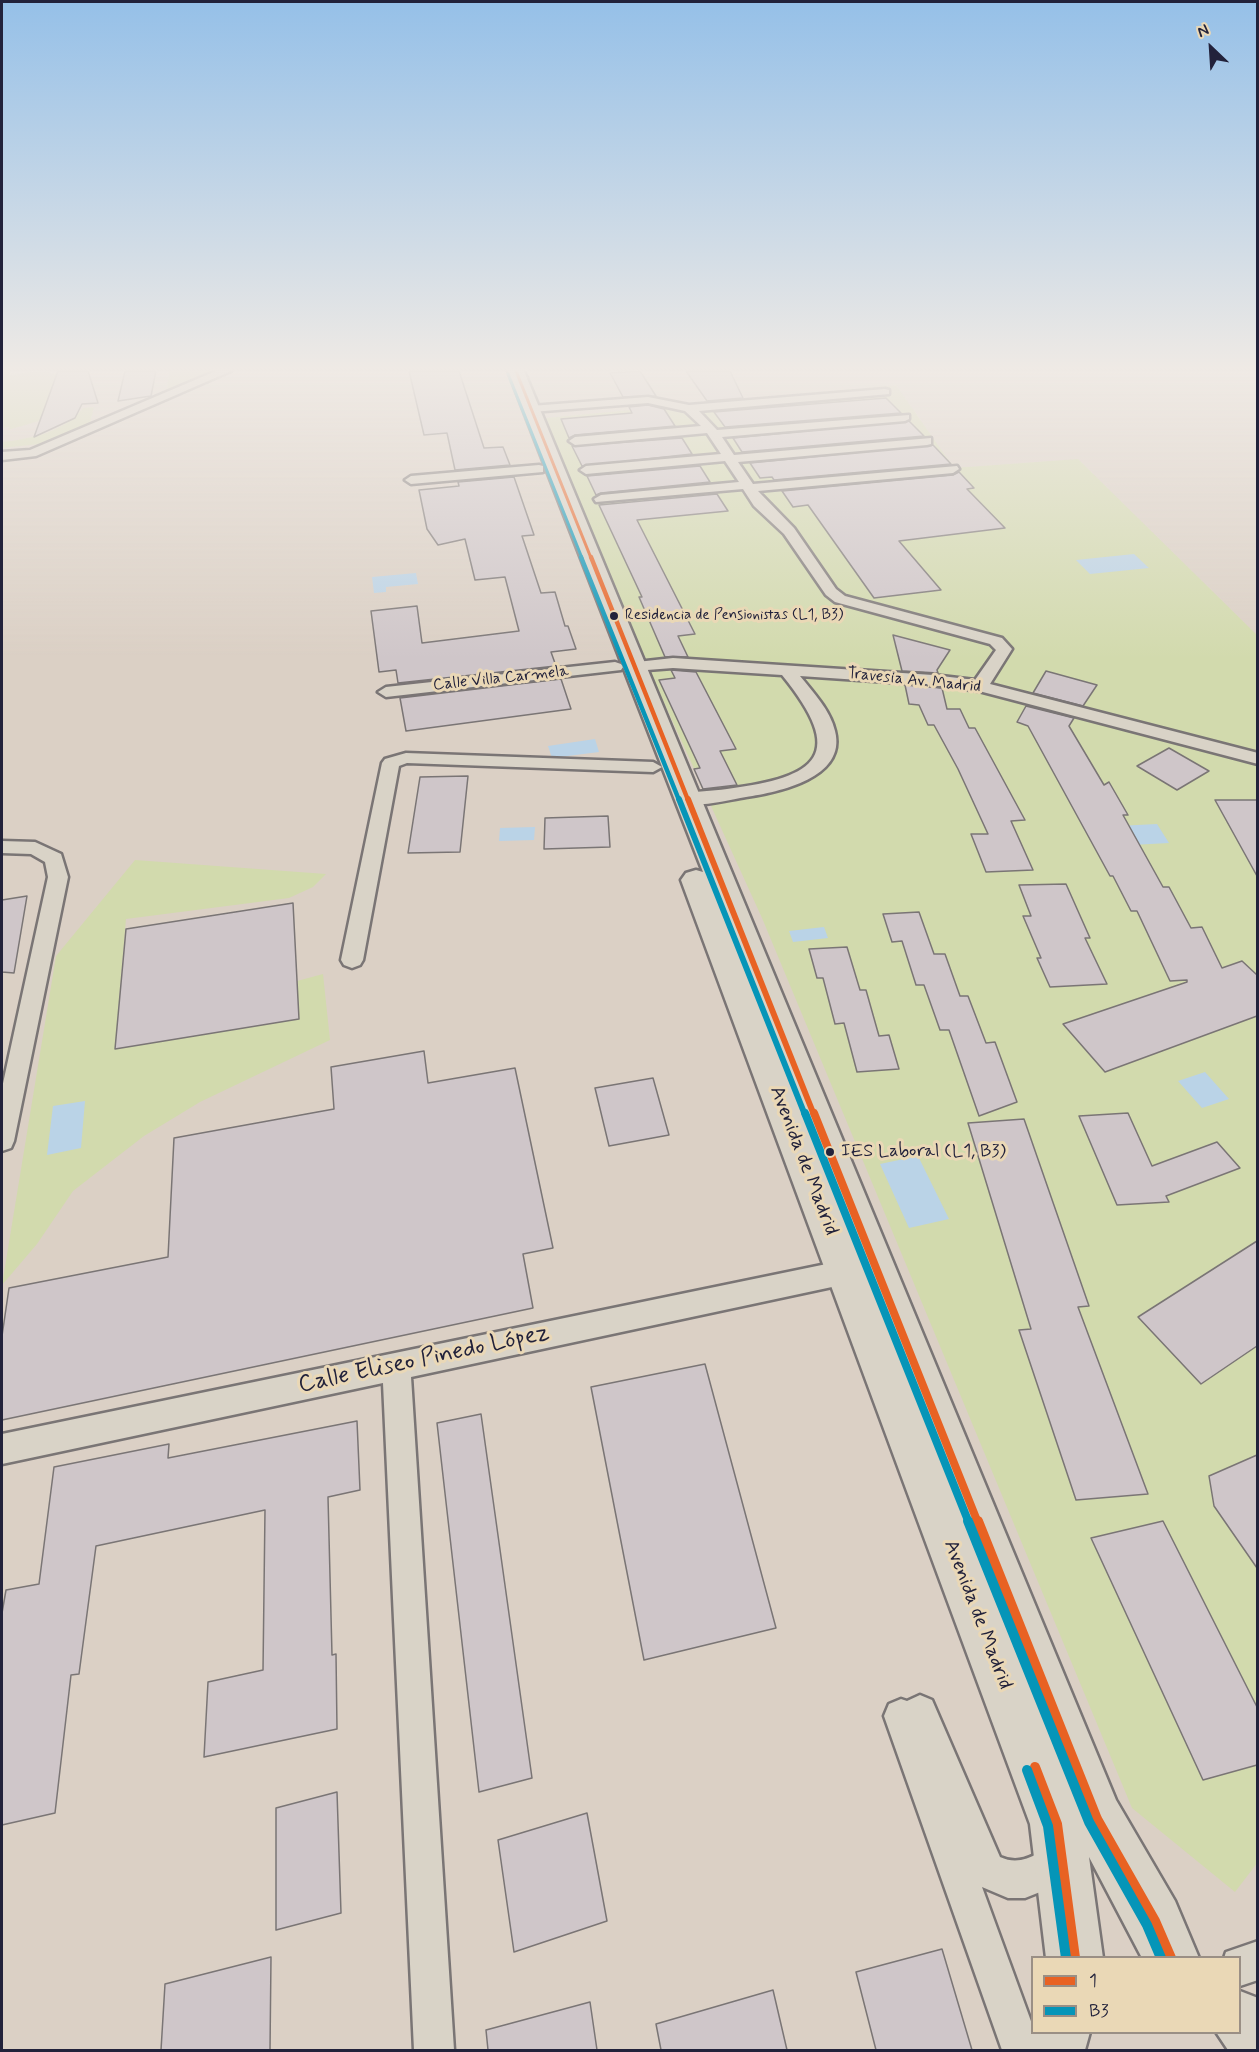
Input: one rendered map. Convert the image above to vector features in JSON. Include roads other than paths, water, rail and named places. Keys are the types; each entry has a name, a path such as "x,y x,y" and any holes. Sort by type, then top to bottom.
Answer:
{"main road":[{"name":"Avenida de Madrid","path":"552,467 625,666 653,767 1057,1824 1075,1956"},
{"name":"Avenida de Madrid","path":"539,469 625,666 688,799 1097,1819 1155,1921 1170,1956"},
{"path":"1241,2022 1257,2040"},
{"path":"1055,2050 1060,2034"}],"street":[{"path":"586,470 625,467"},
{"path":"735,467 759,503 789,531 831,592 840,599 996,641 1004,649 980,686"},
{"path":"601,499 954,468"},
{"path":"411,480 539,469"},
{"name":"Travesia Av. Madrid","path":"625,666 674,663 933,680 980,686 1257,759"},
{"name":"Calle Villa Carmela","path":"386,692 625,666"},
{"path":"688,799 789,782 815,769 825,757 829,746 827,732 805,693 787,670"},
{"path":"352,960 391,763 406,758 653,767"},
{"path":"2,847 35,848 54,859 58,877 2,1141"},
{"name":"Calle Eliseo Pinedo López","path":"2,1449 846,1272"},
{"path":"396,1366 434,2050"},
{"path":"1022,2050 910,1714 987,1870 1007,1881 1035,1878 1062,1859"},
{"path":"1241,1965 1257,1960"}],"water":[{"path":"1134,554 1149,568 1090,574 1076,560"},
{"path":"416,573 418,584 386,587 386,592 374,593 372,577"},
{"path":"595,739 599,752 552,758 548,746"},
{"path":"1157,824 1169,843 1113,846 1118,826"},
{"path":"535,827 534,840 499,841 500,828"},
{"path":"824,927 828,938 793,942 789,931"},
{"path":"1205,1072 1229,1099 1202,1108 1178,1081"},
{"path":"85,1101 81,1148 47,1155 53,1106"},
{"path":"918,1156 949,1219 909,1228 880,1164"}],"place":[{"name":"Residencia de Pensionistas (L1, B3)","path":"614,616"},
{"name":"IES Laboral (L1, B3)","path":"830,1152"}]}
